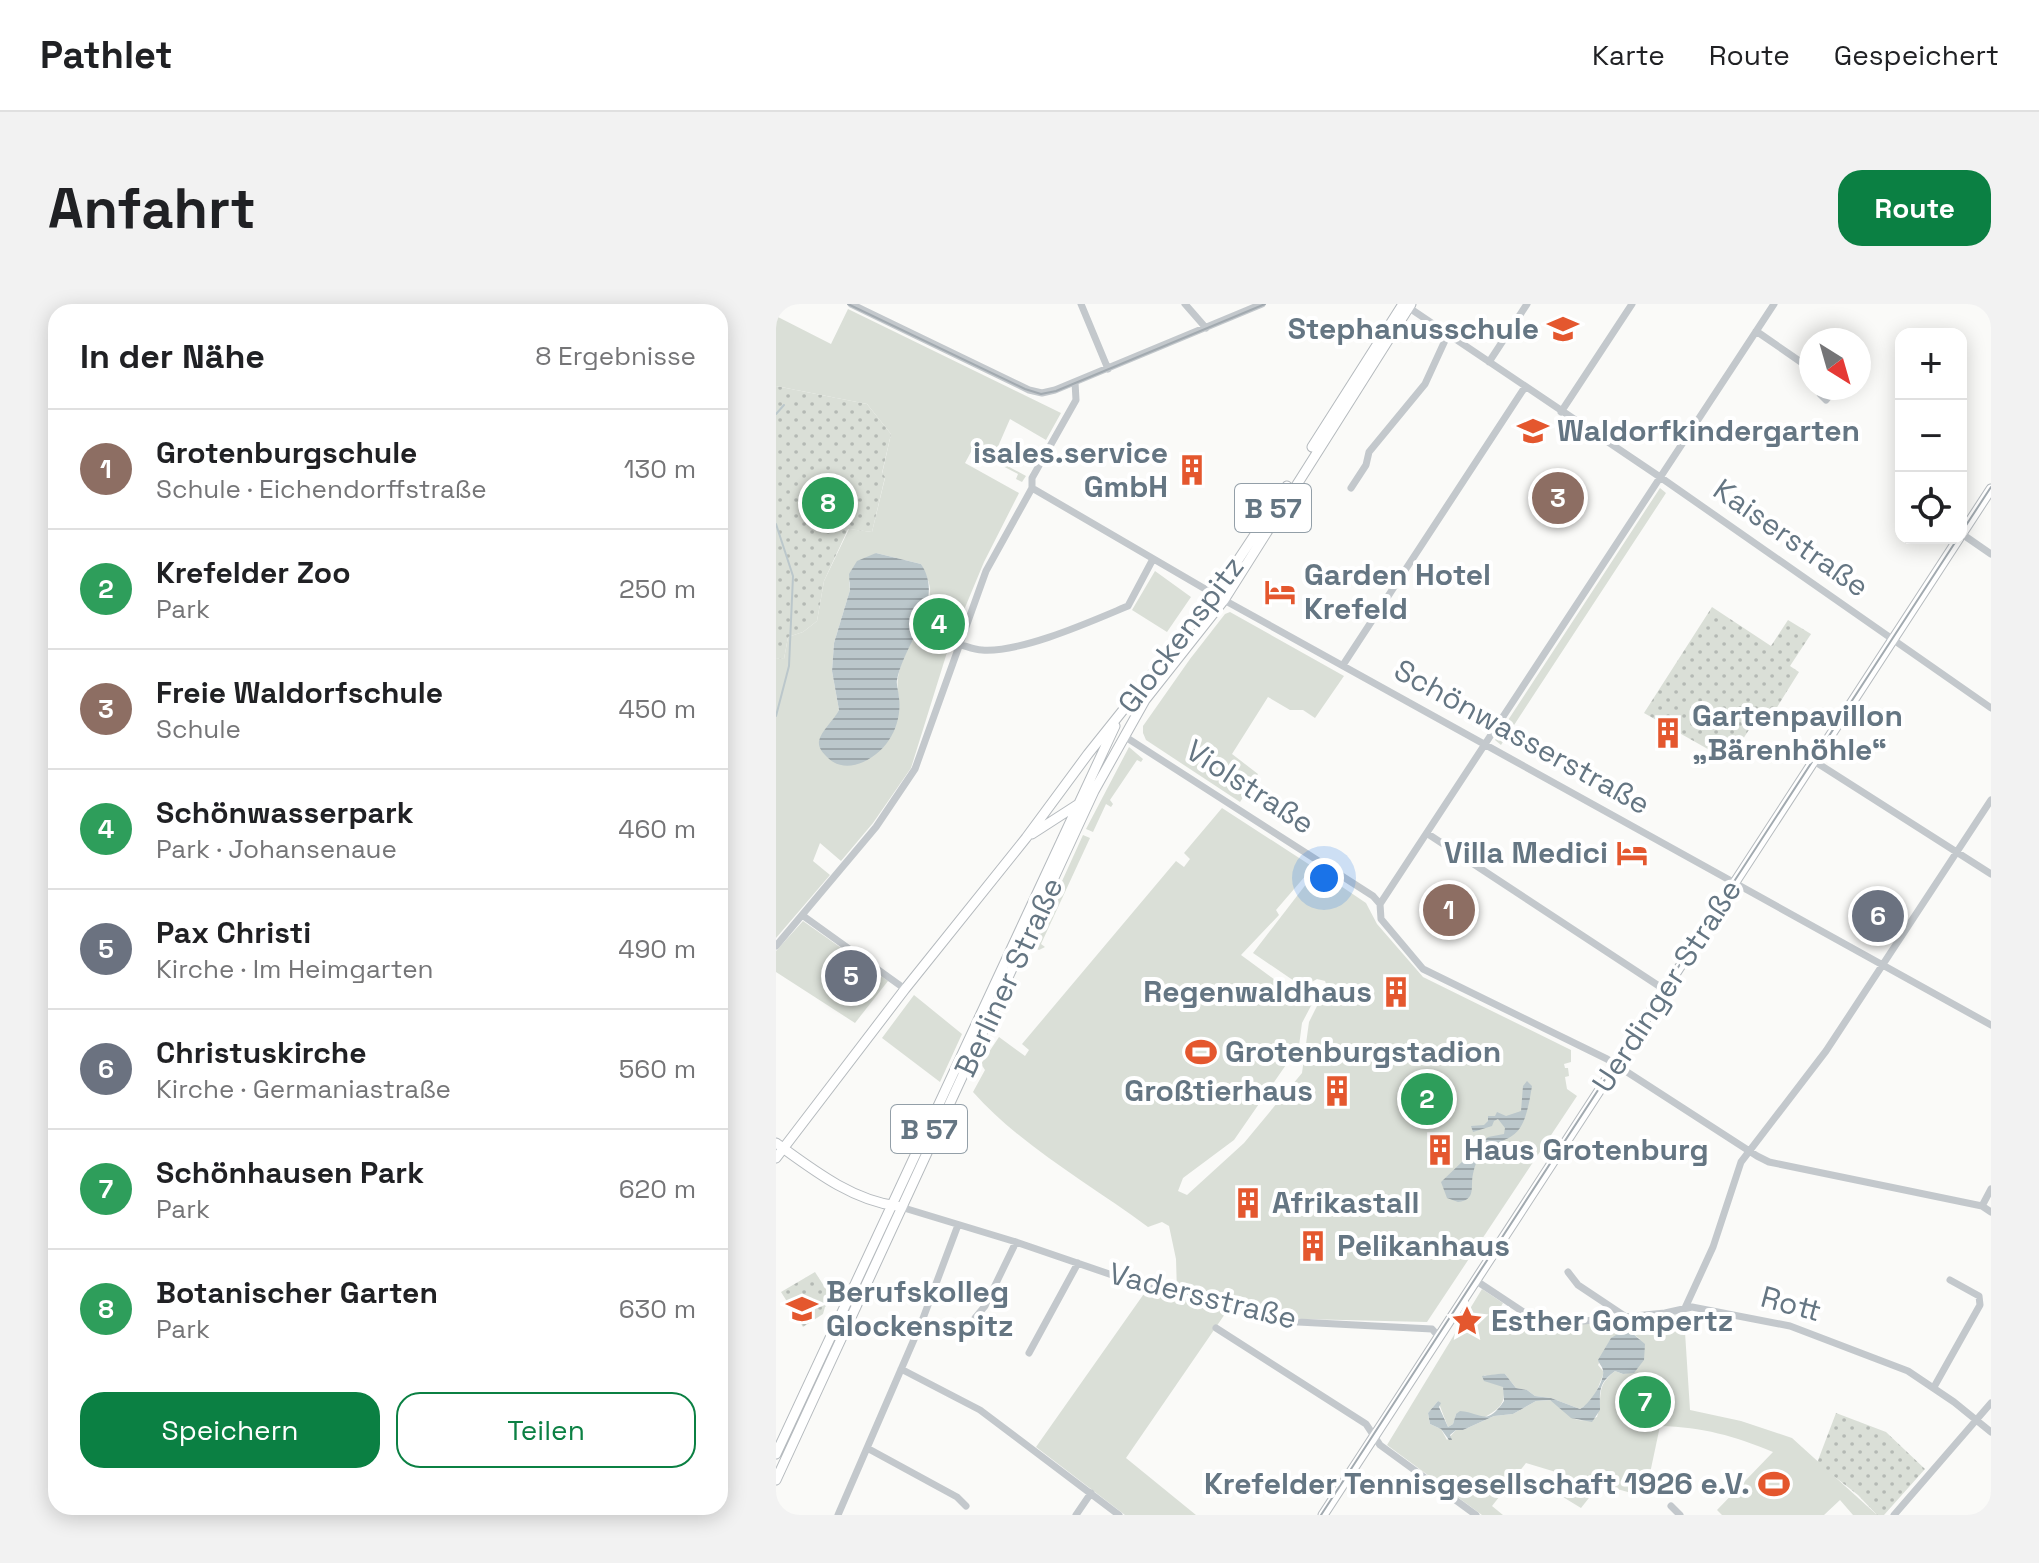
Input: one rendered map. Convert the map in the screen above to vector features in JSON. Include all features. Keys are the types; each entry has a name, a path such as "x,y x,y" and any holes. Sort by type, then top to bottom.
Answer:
{"main road":[{"name":"Glockenspitz","path":"1124,736 1220,597 1407,305"},
{"name":"Uerdinger Straße","path":"1967,527 1991,489"},
{"name":"Uerdinger Straße","path":"1323,1515 1956,544"},
{"name":"Glockenspitz","path":"776,1158 780,1146 1026,838 1079,765 1220,597"},
{"name":"Berliner Straße","path":"776,1454 1120,716"},
{"name":"Berliner Straße","path":"776,1480 1094,791 1124,736"},
{"name":"Glockenspitz","path":"1026,838 1094,791"},
{"name":"Vadersstraße","path":"780,1146 835,1183 878,1204 904,1208"}],"street":[{"path":"851,304 1029,390 1047,392 1262,304"},
{"path":"1081,304 1108,369"},
{"path":"1185,304 1206,328"},
{"path":"1489,362 1527,304"},
{"path":"1561,412 1632,304"},
{"path":"1380,904 1774,304"},
{"name":"Kaiserstraße","path":"1407,305 1894,638 1991,708"},
{"path":"1756,331 1799,361"},
{"path":"1351,488 1366,465 1369,452 1425,384 1448,334"},
{"path":"776,946 876,827 915,769 986,571 1032,488 1032,478 1076,400 1075,382"},
{"path":"1343,665 1525,387"},
{"name":"Schönwasserstraße","path":"1032,488 1220,597 1991,1025"},
{"path":"1967,540 1991,554"},
{"path":"958,644 983,650 1017,645 1068,631 1128,606 1153,559"},
{"name":"Violstraße","path":"1124,736 1329,867 1380,904 1381,919 1423,969 1616,1065 1748,1151 1769,1162 1982,1206"},
{"path":"1814,761 1991,874"},
{"path":"1685,1308 1713,1247 1739,1164 1826,1051 1991,800"},
{"path":"1428,834 1665,990"},
{"path":"802,915 905,989"},
{"path":"1991,1189 1982,1206 1991,1212"},
{"name":"Vadersstraße","path":"904,1208 1150,1288 1263,1317 1298,1322 1432,1329 1439,1337"},
{"path":"838,1515 922,1321 958,1225"},
{"path":"975,1318 985,1306 1016,1242"},
{"path":"1029,1353 1078,1263"},
{"path":"1568,1272 1578,1285 1626,1317"},
{"name":"Rott","path":"1475,1280 1543,1325 1665,1313 1685,1308 1802,1329 1902,1368 1934,1387 1991,1432"},
{"path":"1934,1387 1980,1305 1979,1296 1950,1280"},
{"name":"Vadersstraße","path":"1216,1328 1366,1424 1380,1445 1476,1515"},
{"path":"901,1369 980,1410 1119,1515"},
{"path":"1894,1515 1991,1403"},
{"path":"867,1448 918,1474 957,1497 966,1506"},
{"path":"1076,1515 1091,1493"},
{"path":"1671,1506 1680,1515"}],"shaded area":[{"path":"848,309 1061,413 1046,440 1010,419 993,458 1026,476 1022,482 1016,479 1018,474 972,450 965,463 1019,493 984,562 949,646 911,768 873,823 841,861 820,843 813,861 830,875 776,938 776,658 784,659 788,637 803,632 817,621 824,581 849,529 872,532 885,478 882,474 891,434 867,404 776,386 776,316 831,344","holes":["876,553 921,564 930,588 929,602 900,669 899,697 836,716 839,710 832,671 834,643 850,590 849,582"]},
{"path":"776,386 867,404 891,434 872,532 848,529 824,581 817,621 803,632 788,637 784,659 776,658"},
{"path":"1660,488 1666,493 1501,745 1495,740"},
{"path":"876,553 921,564 929,593 921,622 897,680 899,708 892,736 869,759 843,765 827,757 819,744 822,733 839,710 832,671 834,643 850,590 849,574 857,561"},
{"path":"1155,571 1191,597 1167,632 1132,610"},
{"path":"1712,607 1771,646 1788,620 1811,634 1790,666 1799,672 1769,720 1759,714 1729,761 1644,713"},
{"path":"1230,612 1344,676 1315,718 1303,710 1290,710 1268,697 1232,754 1258,774 1240,802 1146,740 1143,733 1143,726 1190,659 1225,614"},
{"path":"1129,747 1143,759 1141,762 1137,760 1110,800 1113,804 1111,807 1106,804 1093,832 1086,829"},
{"path":"1222,808 1313,867 1276,910 1279,915 1241,955 1297,996 1310,992 1313,1002 1302,1023 1299,1046 1234,1140 1183,1178 1178,1191 1187,1195 1244,1143 1302,1073 1309,1022 1327,986 1325,981 1317,979 1303,987 1253,953 1317,870 1366,903 1377,924 1423,977 1571,1050 1571,1062 1564,1064 1569,1076 1565,1077 1567,1089 1577,1096 1427,1322 1301,1319 1236,1308 1177,1292 1176,1259 1169,1226 1162,1222 1148,1227 1034,1147 973,1092 985,1070 981,1064 999,1037 1025,1056 1029,1050 1022,1044 1176,861 1184,867 1190,859 1184,853"},
{"path":"1083,835 1090,838 1041,944 1045,947 1039,950 1032,947"},
{"path":"803,921 888,981 855,1023 776,972 776,951","holes":["855,962 869,975 858,991 849,986 847,989 833,977 832,966 843,963 850,968"]},
{"path":"914,995 962,1034 940,1082 882,1038"},
{"path":"1527,1081 1532,1086 1520,1128 1481,1154 1476,1162 1472,1192 1468,1198 1458,1202 1447,1198 1441,1182 1488,1137 1504,1134 1505,1128 1498,1119 1492,1126 1473,1132 1471,1126 1484,1125 1488,1116 1495,1116 1497,1112 1506,1116 1521,1111 1523,1086"},
{"path":"815,1272 833,1300 825,1307 823,1314 803,1327 781,1292"},
{"path":"1148,1288 1227,1311 1126,1458 1196,1515 1125,1515 1036,1447"},
{"path":"1482,1289 1503,1303 1495,1317 1524,1331 1532,1321 1543,1328 1689,1313 1685,1332 1690,1410 1741,1421 1792,1438 1877,1515 1853,1515 1840,1500 1824,1515 1722,1515 1717,1510 1773,1452 1731,1437 1690,1428 1660,1426 1645,1497 1600,1484 1581,1508 1558,1494 1569,1476 1526,1463 1492,1506 1503,1515 1482,1515 1387,1445","holes":["1621,1332 1632,1333 1640,1339 1634,1372 1623,1374 1615,1371 1608,1377 1602,1387 1597,1417 1576,1419 1550,1400 1536,1401 1513,1414 1494,1416 1463,1430 1456,1430 1447,1440 1441,1429 1430,1424 1428,1413 1438,1401 1448,1427 1453,1424 1456,1414 1483,1418 1497,1409 1504,1397 1503,1386 1489,1382 1484,1375 1505,1374 1516,1388 1580,1409 1593,1400 1603,1375 1598,1365 1609,1342"]},
{"path":"1621,1332 1632,1333 1645,1344 1644,1360 1634,1373 1615,1371 1605,1380 1600,1392 1600,1410 1592,1422 1571,1418 1550,1400 1536,1401 1513,1414 1494,1416 1463,1430 1456,1430 1450,1435 1452,1440 1441,1429 1430,1424 1428,1413 1438,1401 1448,1427 1460,1411 1484,1416 1493,1414 1504,1401 1503,1387 1484,1381 1482,1376 1497,1374 1505,1374 1516,1388 1580,1409 1592,1398 1602,1381 1603,1370 1598,1360 1611,1338"},
{"path":"1836,1413 1886,1432 1925,1469 1884,1515 1877,1515 1858,1495 1817,1463"}],"waterway":[{"path":"776,414 784,405"},
{"path":"776,524 793,576 789,666 776,716"}],"tram line":[{"path":"848,304 1041,394 1056,391 1265,304"},
{"path":"1967,524 1991,487"},
{"path":"1321,1515 1954,544"}],"place":[{"name":"Stephanusschule","path":"1563,329"},
{"name":"Waldorfkindergarten","path":"1533,431"},
{"name":"isales.service GmbH","path":"1192,470"},
{"name":"Freie Waldorfschule","path":"1558,498"},
{"name":"Botanischer Garten","path":"828,503"},
{"name":"Garden Hotel Krefeld","path":"1280,592"},
{"name":"Schönwasserpark","path":"939,624"},
{"name":"Gartenpavillon „Bärenhöhle“","path":"1668,733"},
{"name":"Villa Medici","path":"1632,853"},
{"name":"Grotenburgschule","path":"1449,910"},
{"name":"Christuskirche","path":"1878,916"},
{"name":"Pax Christi","path":"851,976"},
{"name":"Regenwaldhaus","path":"1396,992"},
{"name":"Grotenburgstadion","path":"1201,1052"},
{"name":"Großtierhaus","path":"1337,1091"},
{"name":"Krefelder Zoo","path":"1427,1099"},
{"name":"Haus Grotenburg","path":"1440,1150"},
{"name":"Afrikastall","path":"1248,1203"},
{"name":"Pelikanhaus","path":"1313,1246"},
{"name":"Berufskolleg Glockenspitz","path":"802,1309"},
{"name":"Esther Gompertz","path":"1467,1321"},
{"name":"Schönhausen Park","path":"1645,1402"},
{"name":"Krefelder Tennisgesellschaft 1926 e.V.","path":"1774,1484"}]}
